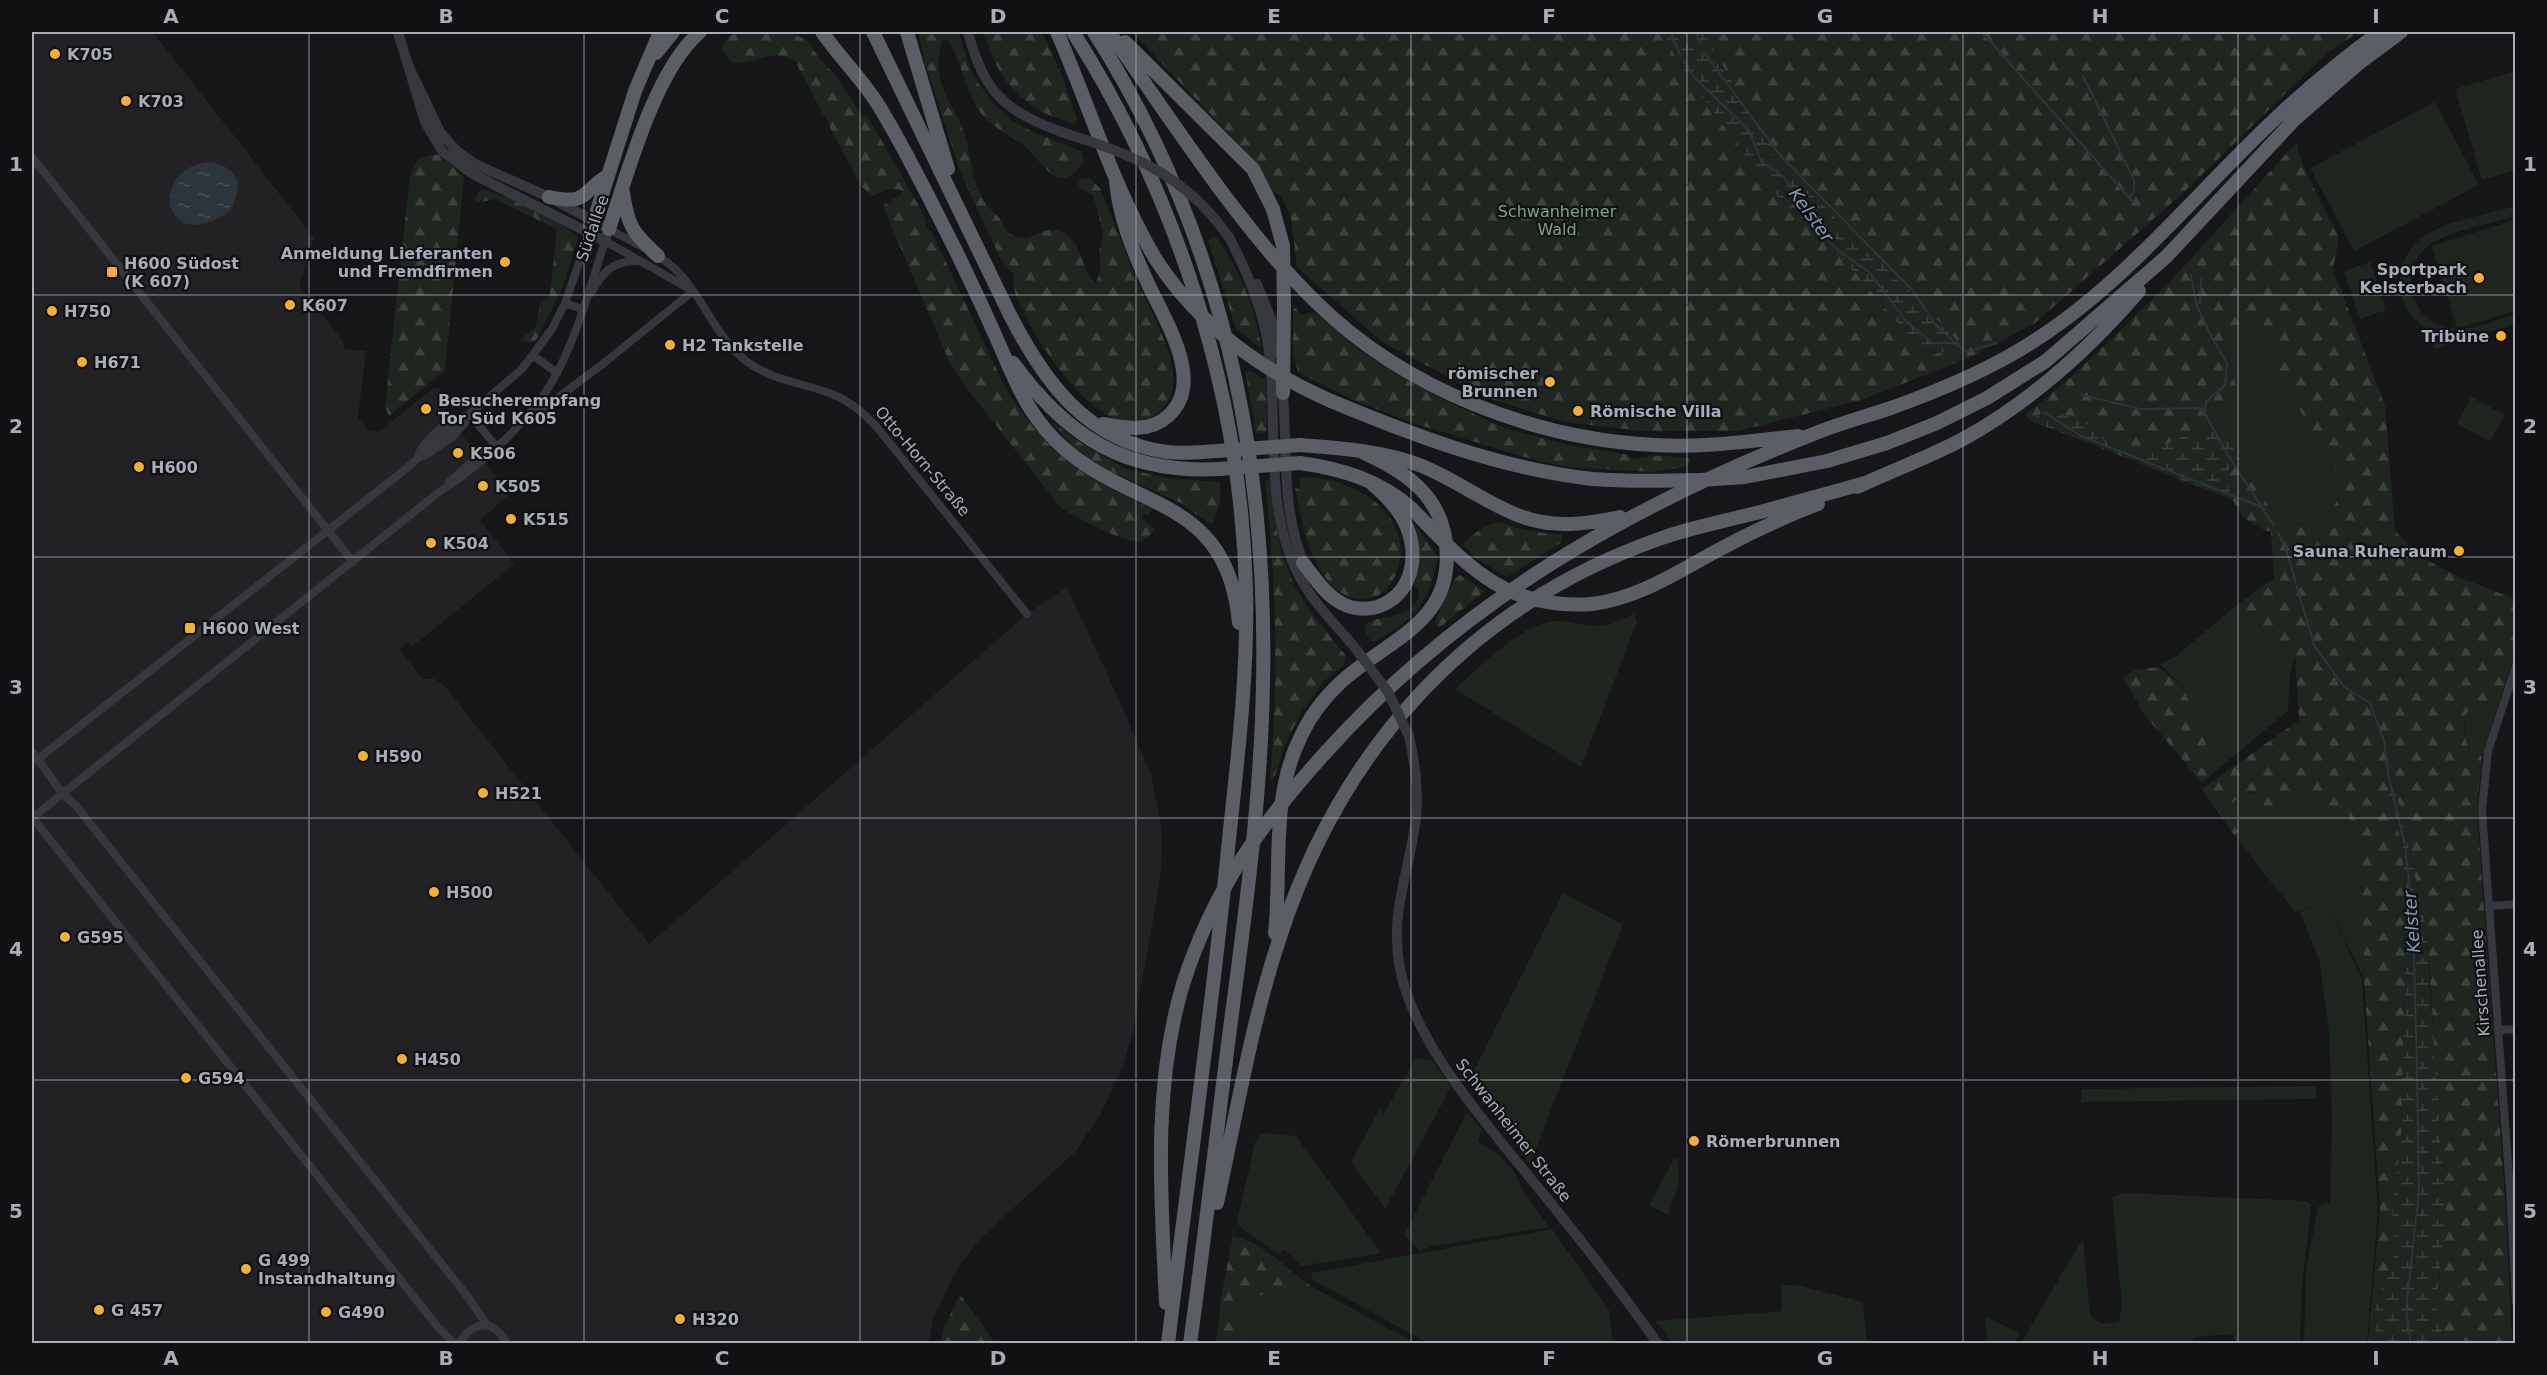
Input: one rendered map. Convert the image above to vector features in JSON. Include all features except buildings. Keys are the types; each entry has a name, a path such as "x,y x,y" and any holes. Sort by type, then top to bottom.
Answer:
{"highway":[{"path":"640,78 660,32"},
{"path":"640,78 674,32"},
{"name":"Südallee","path":"607,235 649,116 667,75 678,55 700,32"},
{"path":"822,32 882,109 956,252 1026,402 1045,430 1067,452 1102,477 1184,516 1214,545 1229,574 1235,597 1243,688"},
{"path":"873,32 1028,351 1056,391 1092,422 1124,440 1146,447 1183,453 1299,445 1393,457 1422,466 1455,481 1503,508 1531,520 1571,524 1633,514"},
{"path":"907,32 939,144 968,228"},
{"path":"1057,32 1088,103 1116,181 1134,222 1155,258 1183,296 1238,347 1275,374 1331,401 1420,436 1507,463 1560,474 1617,481 1677,481 1745,477 1827,461 1922,429 2005,388 2063,347 2166,257"},
{"path":"1074,32 1114,103 1155,187 1183,262 1214,364 1229,437 1241,523 1246,587 1243,688 1222,916 1168,1343"},
{"path":"1094,32 1146,121 1181,197 1201,250 1232,354 1248,436 1257,509 1263,637 1258,772 1245,915 1190,1344"},
{"path":"1108,32 1224,193 1286,270 1318,305 1344,327 1415,375 1463,400 1501,415 1559,432 1593,439 1637,444 1729,444 1812,434"},
{"path":"1116,32 1253,169 1273,209 1283,246 1283,393"},
{"path":"1168,1343 1160,1134 1166,1055 1172,1020 1203,928 1235,867 1269,818 1326,752 1399,678 1452,633 1531,575 1633,514 1812,434 1956,382 2011,355 2037,339 2103,290 2274,120 2335,67 2380,32"},
{"path":"1000,347 1050,408 1068,424 1090,439 1128,458 1162,468 1220,469 1300,463 1327,467 1369,480 1397,496 1467,566 1497,586 1548,603 1592,604 1613,600 1645,589 1725,546 1957,442 2012,407 2095,338 2166,257 2294,120 2358,64 2401,32"},
{"name":"Südallee","path":"592,226 640,78"},
{"path":"549,197 574,199 585,196 599,181 609,175"},
{"path":"1092,422 1132,428 1152,426 1162,422 1175,410 1184,389 1181,358 1118,208 1116,181"},
{"path":"622,190 626,215 631,228 658,256"},
{"path":"1271,966 1277,914 1281,802 1286,773 1296,745 1317,710 1341,682 1417,625 1434,603 1446,569 1444,531 1436,510 1426,494 1406,474 1364,453"},
{"path":"1303,563 1332,597 1349,607 1372,608 1388,602 1401,592 1412,571 1413,554 1409,532 1404,520 1390,500 1369,480"},
{"path":"1201,1263 1271,966 1306,866 1351,781 1394,721 1422,689 1465,649 1524,604 1559,583 1641,546 1671,536 1864,483"}],"street":[{"path":"398,32 429,131 448,157 471,173 592,226"},
{"path":"968,32 980,69 1002,100 1032,121 1118,150 1167,174 1195,197 1220,224 1253,275 1273,324 1283,393 1288,500 1293,531 1303,563 1343,633"},
{"path":"410,67 440,132 457,151 475,164 549,197 607,235"},
{"path":"32,157 353,562"},
{"name":"Südallee","path":"35,764 414,461 514,377 534,356 565,303 592,226"},
{"name":"Südallee","path":"512,432 533,409 557,373 607,235"},
{"name":"Otto-Horn-Straße","path":"607,235 658,256 680,274 724,336 744,359 778,379 831,394 860,410 876,426 1028,614"},
{"name":"Otto-Horn-Straße","path":"607,235 643,261 693,291"},
{"path":"1230,239 1255,294 1267,342 1276,497 1284,539 1298,575 1308,592 1343,633"},
{"path":"565,303 582,309 610,267 624,261 643,261"},
{"name":"Südallee","path":"32,817 353,562 512,432 693,291"},
{"path":"534,356 557,373"},
{"path":"470,415 496,446"},
{"name":"Schwanheimer Straße","path":"1343,633 1388,692 1409,736 1416,775 1417,804 1396,920 1400,970 1412,1005 1431,1044 1464,1095 1570,1227 1658,1344"},
{"name":"Kirschenallee","path":"2516,666 2486,760 2482,810 2513,1188 2516,1302"},
{"path":"32,751 35,764 77,807 468,1297 487,1325"},
{"path":"77,807 74,796 78,782"},
{"path":"32,817 437,1326 457,1344 476,1328 487,1325 496,1328 507,1344"},
{"path":"2489,906 2516,904"},
{"path":"2499,1030 2516,1029"}],"shaded area":[{"path":"32,32 153,32 314,238 299,285 342,340 345,349 366,351 358,418 369,431 379,432 433,388 440,389 449,400 448,407 443,411 510,494 480,520 514,564 413,646 407,642 399,649 423,679 435,679 443,684 649,944 1027,614 1067,587 1151,775 1162,840 1161,872 1155,910 1132,1034 1123,1066 1102,1112 1075,1152 983,1236 957,1268 934,1317 928,1343 32,1343"}],"green space":[{"path":"739,32 790,32 808,41 818,57 836,76 862,116 867,115 924,215 927,227 931,231 1005,387 1020,410 1051,447 1068,461 1105,486 1152,509 1148,515 1143,513 1141,518 1155,529 1148,536 1140,541 1124,539 1061,508 962,382 949,361 883,206 901,195 903,191 891,190 872,196 861,186 795,61 785,57 768,56 748,62 731,62 721,49 729,36"},
{"path":"918,32 958,32 972,74 992,102 1013,121 1031,131 1081,151 1084,161 1075,172 1066,178 1059,178 1051,174 1022,144 984,117 972,99 954,50 949,41 942,40 938,57 939,71 943,87 967,141 978,190 1010,234 1018,238 1026,238 1046,231 1060,231 1074,242 1091,279 1096,283 1101,267 1099,254 1103,232 1093,195 1079,188 1079,180 1089,178 1100,188 1169,355 1173,383 1169,400 1162,409 1141,421 1118,420 1095,407 1053,362 1023,311 1015,292 1014,274 1003,264 961,174 925,63"},
{"path":"984,32 1042,32 1061,73 1077,119 1074,124 1040,110 1015,92 997,66"},
{"name":"Schwanheimer Wald","path":"1132,32 1661,32 1690,80 1769,188 1856,273 1926,357 1907,290 1773,155 1704,32 2359,32 2327,53 2182,194 2035,323 1969,358 1861,400 1738,431 1642,431 1565,422 1490,399 1382,342 1297,267 1291,217 1281,196 1272,191 1254,160"},
{"path":"1661,32 1704,32 1773,155 1948,330 1959,343 1958,348 1926,357 1856,273 1769,188 1690,80"},
{"path":"2515,71 2515,170 2482,180 2455,89"},
{"path":"2435,102 2479,185 2354,251 2310,168"},
{"path":"2296,143 2305,170 2339,238 2333,269 2385,406 2395,531 2419,556 2461,578 2515,599 2515,654 2499,703 2477,702 2464,719 2464,731 2470,753 2482,756 2477,811 2505,1198 2512,1343 2441,1343 2442,1327 2436,1306 2440,1274 2432,1002 2426,926 2393,779 2386,780 2402,846 2407,920 2401,1141 2392,1206 2395,1247 2391,1268 2378,1296 2373,1317 2377,1343 2368,1343 2380,1212 2364,980 2362,874 2349,815 2306,812 2304,792 2278,808 2259,804 2254,792 2245,793 2224,809 2244,828 2234,835 2202,789 2299,720 2295,654 2237,605 2274,578 2271,532 2251,523 2244,517 2234,503 2223,475 2240,458 2281,527 2326,520 2345,486 2278,373 2261,317 2222,329 2237,390 2215,407 2218,422 2210,430 2197,430 2148,453 2145,466 2104,449 2105,442 2048,408 2031,421 2025,415 2070,378 2166,286"},
{"path":"429,155 439,155 464,177 445,370 389,416 385,406 410,176 418,159"},
{"path":"480,189 502,195 531,208 560,223 578,237 561,291 536,341 529,343 520,340 536,327 540,304 550,295 557,229 495,199 477,203 475,199"},
{"path":"2515,206 2515,216 2461,231 2432,243 2415,263 2412,289 2415,301 2432,321 2444,327 2461,329 2480,326 2515,314 2515,324 2434,349 2428,331 2409,312 2401,293 2401,272 2408,253 2422,237 2441,227"},
{"name":"Sportpark Kelsterbach","path":"2515,220 2515,311 2457,328 2432,246"},
{"path":"1212,237 1217,238 1240,278 1251,304 1262,349 1236,329 1208,240"},
{"path":"2370,262 2386,310 2360,319 2344,271"},
{"path":"1296,308 1301,315 1314,312 1359,350 1396,374 1504,428 1568,445 1625,454 1634,460 1647,456 1661,456 1689,459 1690,462 1685,467 1652,472 1569,467 1541,462 1413,423 1353,400 1298,372 1293,354 1293,309"},
{"path":"2261,316 2278,373 2345,486 2326,520 2281,527 2218,422 2215,407 2237,390 2222,329"},
{"path":"1245,371 1253,372 1266,380 1267,432 1256,433"},
{"path":"2471,397 2505,415 2490,441 2457,424"},
{"path":"2048,408 2097,428 2105,442 2104,449 2031,421"},
{"path":"1049,420 1084,445 1124,468 1166,478 1219,482 1219,503 1213,523 1207,522 1181,503 1099,466 1075,449"},
{"path":"2218,422 2240,458 2223,475 2233,500 2145,466 2148,453 2197,430 2210,430"},
{"path":"1299,477 1338,482 1360,492 1384,511 1397,532 1400,555 1396,575 1384,591 1368,599 1349,597 1329,582 1315,561 1303,525 1295,488 1299,489 1301,483"},
{"path":"1265,480 1270,480 1279,542 1295,586 1313,615 1346,656 1344,665 1324,681 1301,713 1285,744 1274,779 1270,780 1275,705 1275,630 1272,555"},
{"path":"1500,522 1531,531 1562,534 1562,542 1507,577 1478,560 1462,544 1483,527"},
{"path":"1418,528 1438,557 1430,588 1409,618 1373,643 1366,635 1364,627 1377,619 1407,611 1419,598 1418,590 1414,586 1418,543 1414,529"},
{"path":"1460,575 1485,591 1439,628 1434,624 1454,580"},
{"path":"2237,605 2295,654 2290,675 2288,711 2218,769 2183,687 2160,664 2175,657"},
{"path":"1634,614 1637,622 1581,767 1455,689 1514,639 1540,624 1558,621 1600,626 1615,623"},
{"path":"2159,667 2183,687 2218,769 2202,783 2143,713 2123,677 2136,670"},
{"path":"2477,702 2499,703 2482,756 2470,753 2464,726 2466,712"},
{"path":"2388,777 2393,779 2426,926 2443,1181 2444,1230 2436,1306 2442,1327 2441,1343 2377,1343 2373,1317 2378,1296 2391,1268 2395,1247 2392,1206 2401,1141 2407,920 2402,846 2386,780"},
{"path":"2304,792 2306,812 2349,815 2362,874 2364,980 2328,903 2362,980 2378,1211 2367,1343 2304,1343 2306,1269 2318,1207 2330,1202 2332,1124 2329,1031 2319,959 2300,912 2316,906 2295,912 2234,835 2243,828 2223,809 2245,793"},
{"path":"1563,893 1623,925 1530,1164 1468,1083"},
{"path":"1416,1058 1432,1061 1451,1087 1385,1209 1351,1162 1379,1110 1384,1113"},
{"path":"2316,1086 2316,1099 2081,1102 2082,1089"},
{"path":"1467,1112 1482,1130 1478,1141 1499,1155 1515,1173 1522,1189 1549,1227 1433,1246 1420,1251 1404,1235"},
{"path":"1260,1134 1296,1136 1381,1253 1302,1266 1285,1250 1278,1254 1239,1226 1237,1220 1256,1139"},
{"path":"1674,1159 1678,1159 1679,1183 1668,1215 1649,1205"},
{"path":"2125,1193 2306,1201 2311,1205 2302,1289 2300,1343 2235,1343 2233,1334 2194,1337 2193,1344 2021,1343 2083,1238 2090,1315 2101,1324 2119,1322 2122,1307 2112,1197"},
{"path":"1552,1229 1609,1310 1613,1343 1428,1343 1311,1279 1312,1273"},
{"path":"1233,1236 1264,1250 1311,1286 1220,1303"},
{"path":"1781,1285 1796,1285 1863,1302 1867,1343 1672,1343 1655,1321 1782,1311"},
{"path":"1311,1286 1415,1343 1246,1343 1220,1311 1220,1303"},
{"path":"960,1294 995,1343 941,1343 943,1330"},
{"path":"1220,1311 1246,1343 1216,1343"},
{"path":"1985,1317 2020,1333 2014,1343 1987,1343"}],"water":[{"path":"212,162 229,170 237,180 235,201 231,210 207,223 189,224 177,218 170,206 171,192 177,178 191,167"}],"waterway":[{"name":"Kelster","path":"1696,32 1700,43"},
{"path":"1982,32 2133,202"},
{"name":"Kelster","path":"1672,36 1680,54"},
{"name":"Kelster","path":"1704,52 1779,154 1913,291 1935,324 1962,349"},
{"name":"Kelster","path":"1684,61 1694,77 1749,130 1761,161 1783,176 1834,247 1870,273 1906,321 1932,343 1957,343"},
{"path":"2083,76 2134,180 2134,191 2129,198"},
{"path":"2191,275 2196,304 2227,363 2225,385 2206,402 2205,414 2228,455 2274,526"},
{"path":"2197,304 2200,302 2201,279"},
{"name":"Kelster","path":"1966,352 1997,343"},
{"path":"2082,395 2140,409 2200,408 2204,413"},
{"name":"Kelster","path":"2044,412 2081,436 2264,508"},
{"name":"Kelster","path":"2278,533 2285,546 2314,645 2344,687 2370,703 2384,741 2389,779 2405,845 2413,920 2419,1192 2406,1309 2411,1344"}],"place":[{"name":"K705","path":"55,54"},
{"name":"K703","path":"126,101"},
{"name":"Anmeldung Lieferanten und Fremdfirmen","path":"505,262"},
{"name":"H600 Südost (K 607)","path":"112,272"},
{"name":"Sportpark Kelsterbach","path":"2479,278"},
{"name":"K607","path":"290,305"},
{"name":"H750","path":"52,311"},
{"name":"Tribüne","path":"2501,336"},
{"name":"H2 Tankstelle","path":"670,345"},
{"name":"H671","path":"82,362"},
{"name":"römischer Brunnen","path":"1550,382"},
{"name":"Besucherempfang Tor Süd K605","path":"426,409"},
{"name":"Römische Villa","path":"1578,411"},
{"name":"K506","path":"458,453"},
{"name":"H600","path":"139,467"},
{"name":"K505","path":"483,486"},
{"name":"K515","path":"511,519"},
{"name":"K504","path":"431,543"},
{"name":"Sauna Ruheraum","path":"2459,551"},
{"name":"H600 West","path":"190,628"},
{"name":"H590","path":"363,756"},
{"name":"H521","path":"483,793"},
{"name":"H500","path":"434,892"},
{"name":"G595","path":"65,937"},
{"name":"H450","path":"402,1059"},
{"name":"G594","path":"186,1078"},
{"name":"Römerbrunnen","path":"1694,1141"},
{"name":"G 499 Instandhaltung","path":"246,1269"},
{"name":"G 457","path":"99,1310"},
{"name":"G490","path":"326,1312"},
{"name":"H320","path":"680,1319"}]}
